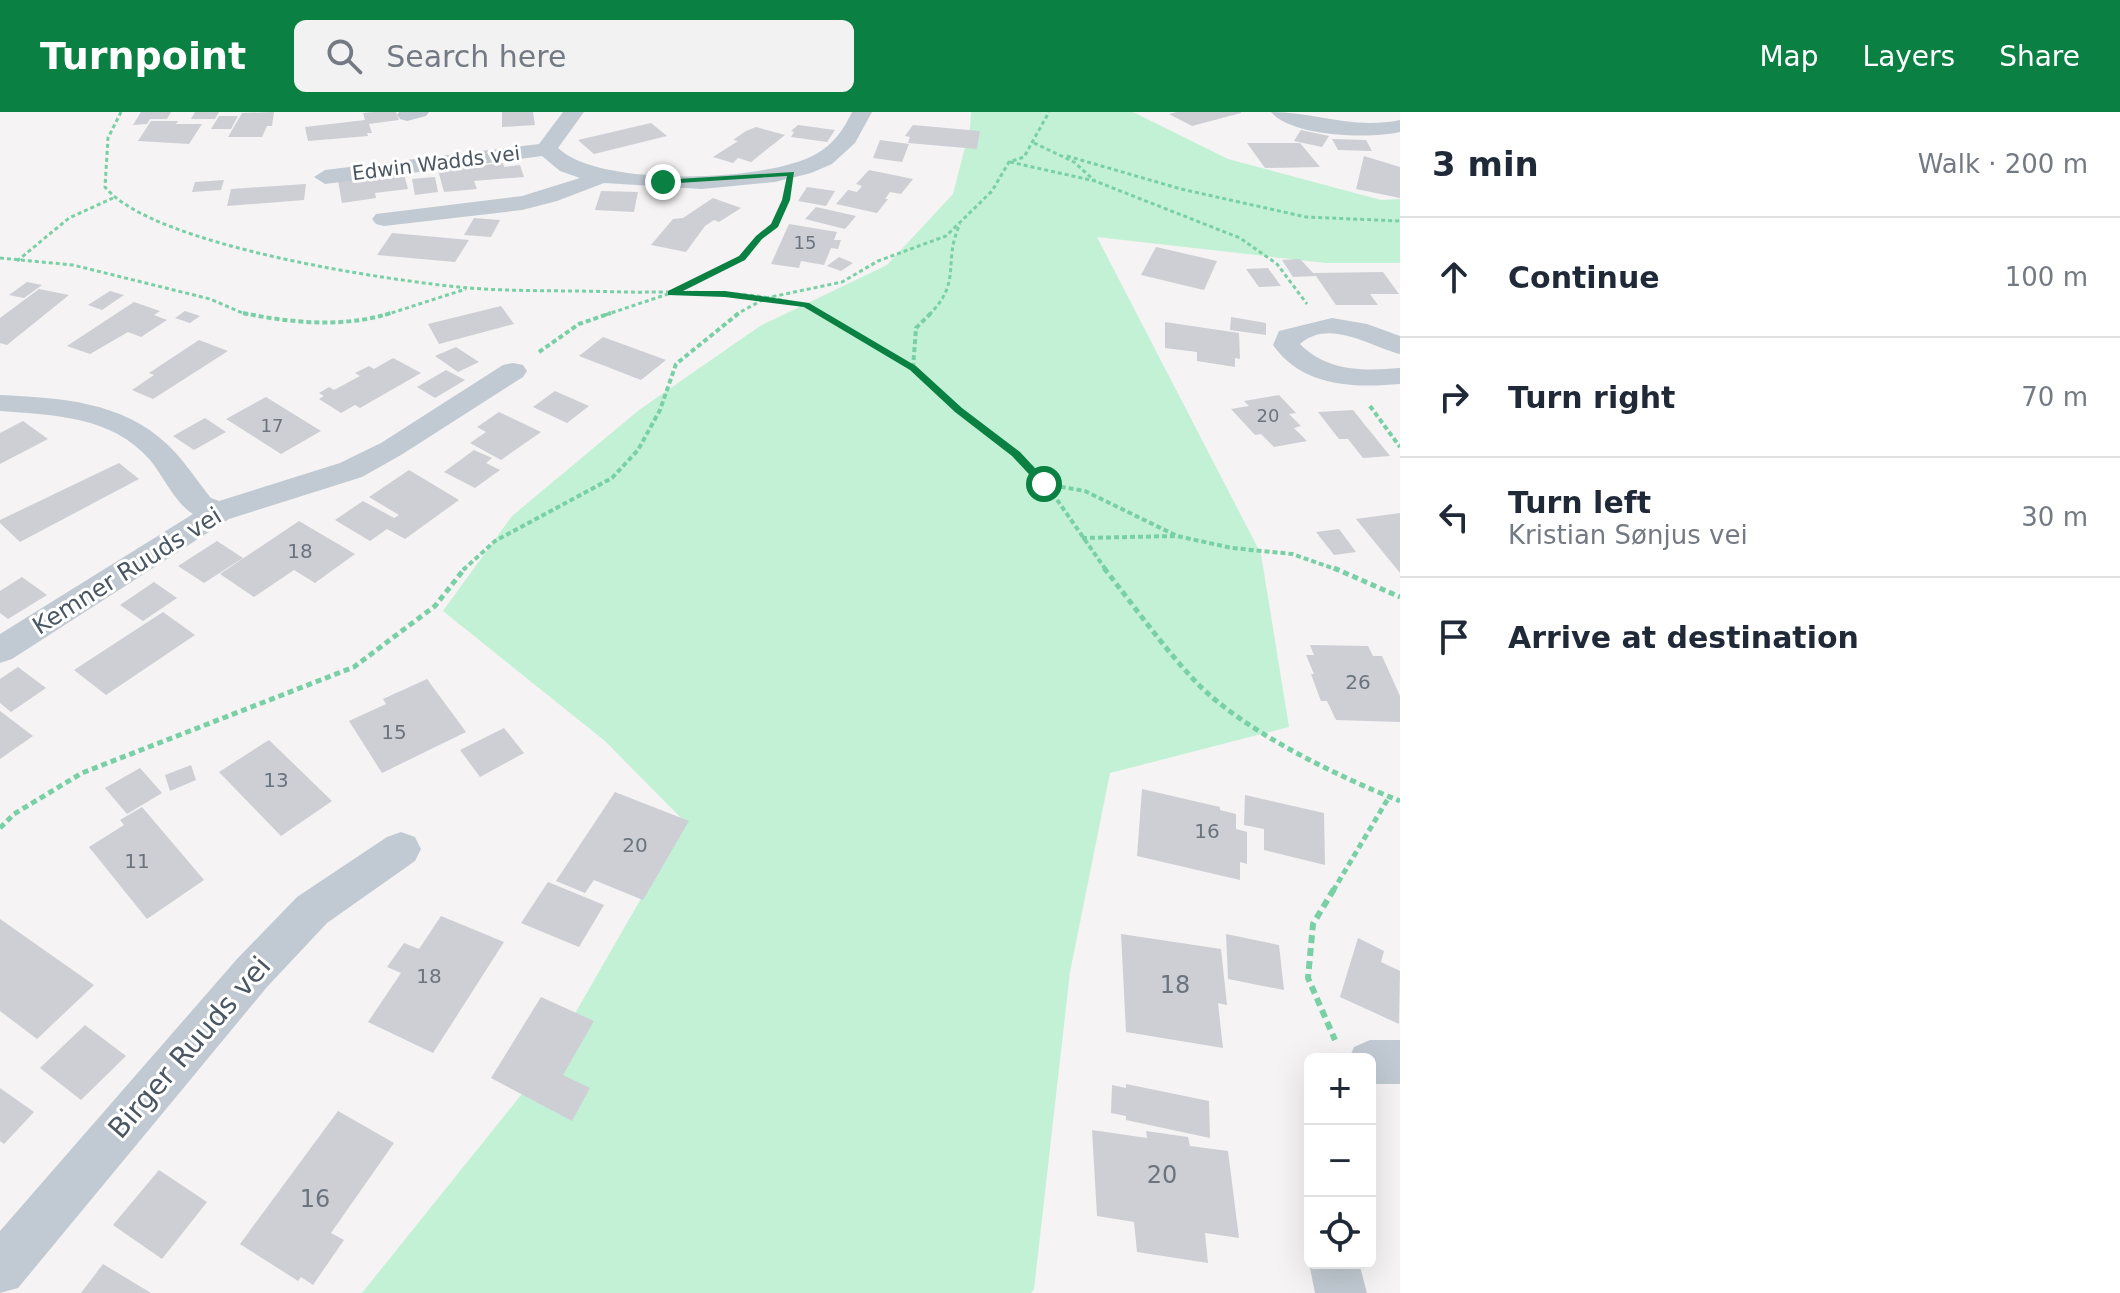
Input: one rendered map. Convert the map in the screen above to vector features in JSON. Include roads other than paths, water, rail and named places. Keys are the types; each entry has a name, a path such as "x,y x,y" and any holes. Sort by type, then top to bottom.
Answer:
{"street":[{"name":"Edwin Wadds vei","path":"325,177 556,157 554,135 574,112"},
{"path":"556,157 600,177 627,182 791,173 824,160 855,131 862,112"},
{"path":"1281,112 1326,128 1383,131 1400,126"},
{"path":"384,219 532,200 575,190 600,177"},
{"path":"1400,346 1357,327 1322,325 1288,337 1286,345 1300,362 1322,372 1356,379 1400,376"},
{"name":"Kemner Ruuds vei","path":"0,650 218,512 351,470 513,371"},
{"path":"0,403 64,407 115,420 158,451 200,505 218,512"},
{"name":"Birger Ruuds vei","path":"0,1270 272,952 312,910 401,849"},
{"path":"1376,1058 1400,1062"},
{"path":"1335,1269 1341,1293"}]}
